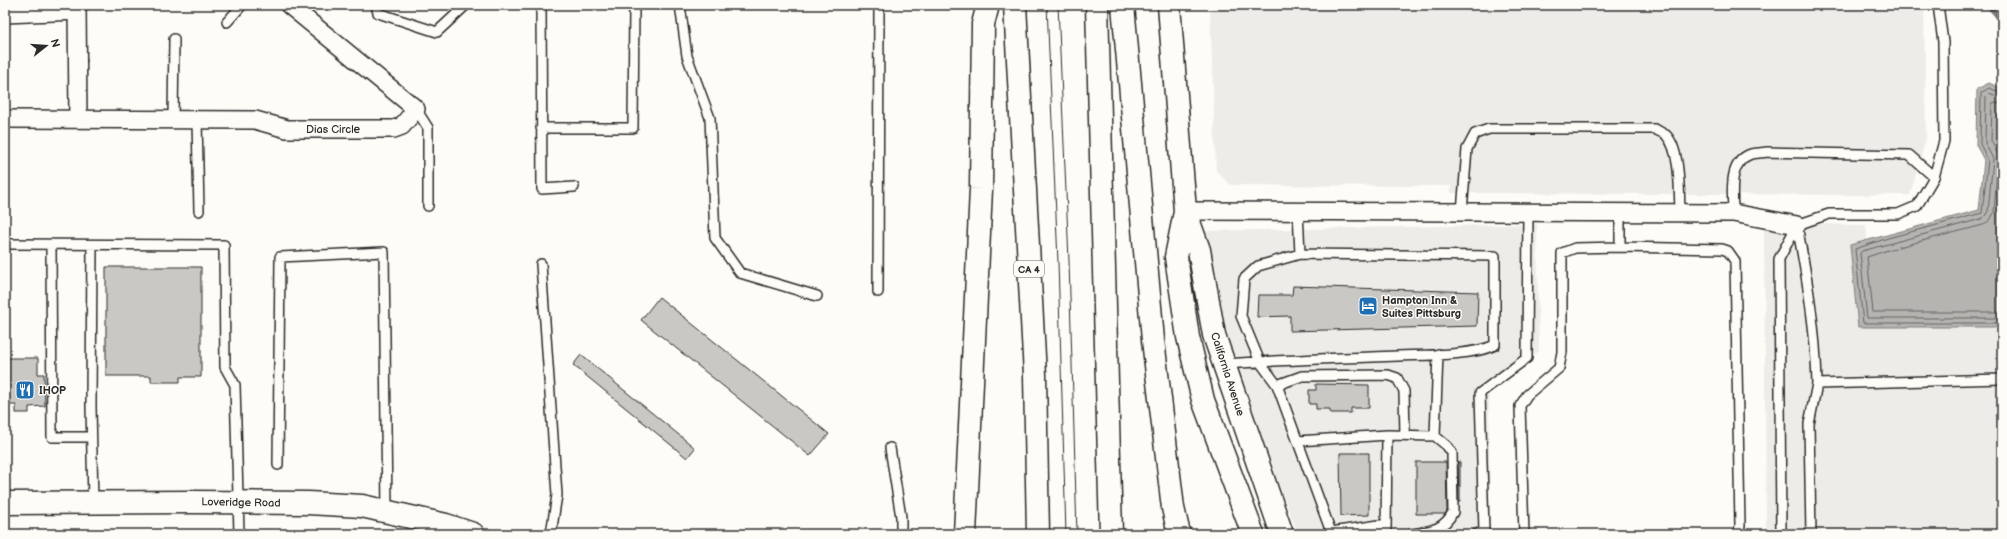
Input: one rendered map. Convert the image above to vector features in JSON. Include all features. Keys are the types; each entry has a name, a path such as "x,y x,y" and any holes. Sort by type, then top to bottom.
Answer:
{"main road":[{"path":"965,534 981,189 983,24 988,5"},
{"name":"CA 4","path":"1015,5 1034,375 1038,534"},
{"path":"1097,5 1111,534"},
{"path":"1123,5 1153,340 1173,508 1178,534"},
{"name":"California Avenue","path":"1169,5 1185,210 1199,250 1214,335 1282,534"},
{"name":"California Avenue","path":"1185,210 1176,257 1188,337 1203,400 1253,534"},
{"name":"Loveridge Road","path":"5,503 239,502 308,503 362,506 446,525 472,534"}],"street":[{"path":"289,5 416,109"},
{"path":"5,14 77,8 78,119"},
{"name":"Dias Circle","path":"5,119 255,120 287,129 394,129 402,126 416,109"},
{"path":"1185,210 1733,213 1797,225"}],"lane":[{"path":"228,22 242,5"},
{"path":"376,5 378,13 437,32 466,5"},
{"path":"541,5 542,189 574,187"},
{"path":"541,128 633,128 634,5"},
{"path":"680,5 687,56 710,118 715,238 740,273 817,296"},
{"path":"878,292 879,5"},
{"path":"1781,534 1779,260 1797,225 1829,214 1898,214 1917,206 1934,177 1944,140 1943,42 1938,5"},
{"path":"173,120 174,39"},
{"path":"416,109 428,128 428,206"},
{"path":"197,120 199,211"},
{"path":"1462,212 1467,149 1475,134 1489,129 1655,129 1665,134 1672,145 1676,159 1680,213"},
{"path":"1733,213 1733,173 1739,161 1751,154 1782,152 1909,154 1934,177"},
{"path":"1298,211 1300,254"},
{"path":"1482,533 1480,393 1527,358 1528,212"},
{"path":"1620,213 1620,247"},
{"path":"1797,225 1812,307 1816,349 1817,384 1809,424 1811,534"},
{"path":"5,244 224,245 225,367 236,385 239,534"},
{"path":"51,244 52,437 91,437"},
{"path":"92,245 91,437 93,503"},
{"path":"1524,534 1520,406 1527,395 1559,368 1562,352 1562,253 1575,248 1620,247 1722,249 1728,251 1735,261 1740,526 1738,534"},
{"path":"278,465 280,257 384,252 387,512"},
{"path":"1224,364 1260,362 1438,354 1486,349 1495,345 1495,256 1300,254 1258,266 1244,279 1241,316 1260,362 1277,386 1331,532 1386,524"},
{"path":"541,264 557,495 551,534"},
{"path":"1434,436 1438,354"},
{"path":"1277,386 1302,376 1388,374 1397,378 1404,391 1405,436"},
{"path":"1817,384 2002,379"},
{"path":"1298,441 1387,435 1434,436 1447,446 1452,453 1453,512 1449,520 1442,527 1412,534"},
{"path":"1386,534 1387,435"},
{"path":"890,448 901,517 901,534"}],"shaded area":[{"path":"1210,5 1924,5 1926,138 1910,195 1451,193 1451,186 1231,185 1216,171"},
{"path":"1764,223 1866,225 1873,313 2002,316 2002,534 1766,534"},
{"path":"1537,224 1539,351 1489,392 1490,534 1298,534 1220,332 1205,231"}],"water":[{"path":"1989,83 2002,89 2002,327 1858,327 1850,245 1979,210 1984,160 1976,145 1977,89"}],"building":[{"path":"106,267 201,267 201,377 180,377 180,382 151,382 151,376 106,376"},
{"name":"Hampton Inn & Suites Pittsburg","path":"1293,286 1478,292 1477,326 1290,331 1290,316 1257,317 1258,295 1292,295"},
{"path":"659,297 829,434 810,456 641,320"},
{"path":"581,355 695,448 687,458 573,365"},
{"name":"IHOP","path":"5,358 38,358 38,374 44,374 45,406 29,407 29,413 16,413 16,405 5,405"},
{"path":"1316,384 1369,385 1369,408 1351,408 1351,413 1330,413 1330,409 1316,409 1316,404 1309,404 1309,390 1316,390"},
{"path":"1340,453 1369,453 1369,515 1341,516"},
{"path":"1416,462 1446,462 1447,511 1445,514 1416,514"},
{"path":"1458,462 1460,462 1460,502 1459,502"}],"waterway":[{"path":"1988,5 2002,21"}],"tram line":[{"path":"1047,5 1058,262 1066,534"},
{"path":"1058,5 1069,261 1077,534"}],"place":[{"name":"Hampton Inn & Suites Pittsburg","path":"1368,306"},
{"name":"IHOP","path":"25,390"}]}
